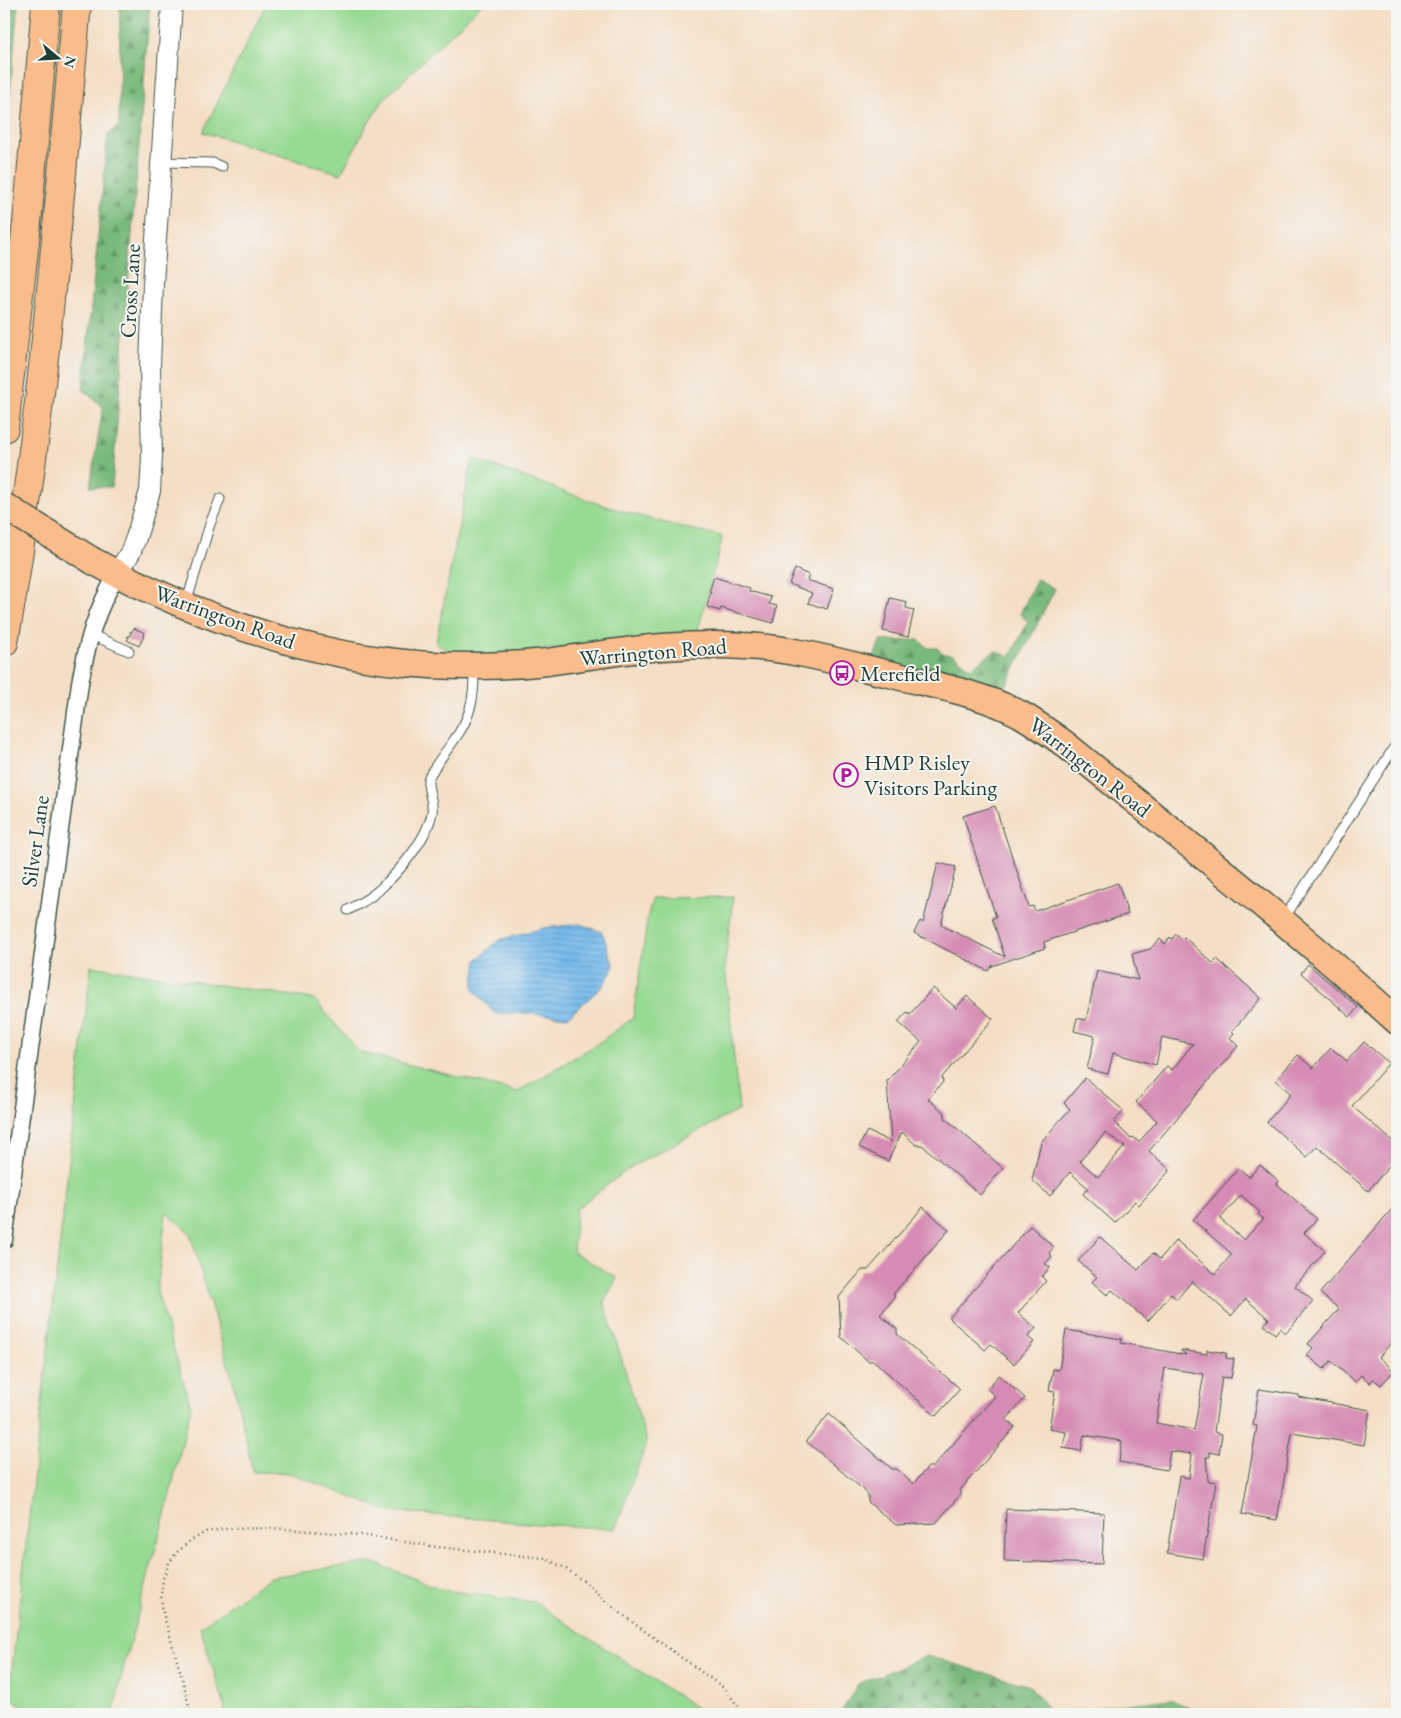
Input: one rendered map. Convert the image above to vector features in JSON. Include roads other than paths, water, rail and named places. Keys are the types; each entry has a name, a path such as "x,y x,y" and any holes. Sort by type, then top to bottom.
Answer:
{"highway":[{"path":"4,428 27,223 46,4"},
{"path":"4,642 36,431 77,4"}],"main road":[{"name":"Warrington Road","path":"4,506 93,561 185,606 245,629 284,641 331,652 422,664 474,666 544,662 663,647 745,646 832,660 982,699 1018,713 1042,727 1066,745 1282,921 1397,1021"}],"street":[{"name":"Cross Lane","path":"117,574 130,553 150,492 152,457 150,366 153,284 172,4"},
{"name":"Silver Lane","path":"4,1240 80,683 90,634 102,601 117,574"}],"lane":[{"path":"161,162 213,163 222,166"},
{"path":"185,606 210,524 220,499"},
{"path":"90,634 129,651"},
{"path":"348,910 380,890 402,866 424,835 432,814 432,798 427,785 428,779 469,713 474,695 474,666"},
{"path":"1282,921 1397,743"}],"water":[{"path":"580,924 602,932 614,966 603,986 568,1017 528,1013 495,1014 473,989 477,960 499,940 544,928"}],"place":[{"name":"Merefield","path":"842,673"},
{"name":"HMP Risley Visitors Parking","path":"846,775"}]}
